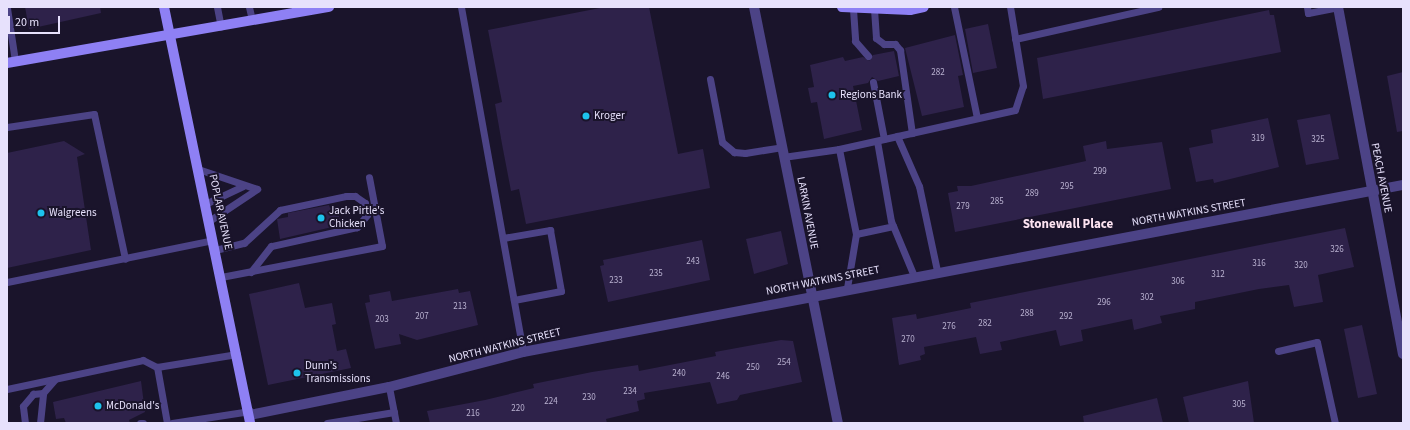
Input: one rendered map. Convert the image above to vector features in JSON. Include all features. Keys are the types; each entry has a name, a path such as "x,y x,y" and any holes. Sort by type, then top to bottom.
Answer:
{"main road":[{"name":"POPLAR AVENUE","path":"164,7 250,416"},
{"path":"11,62 329,7"},
{"path":"842,7 853,9 924,7"}],"street":[{"name":"LARKIN AVENUE","path":"754,7 782,152 838,423"},
{"name":"PEACH AVENUE","path":"1338,7 1371,191 1403,354"},
{"name":"NORTH WATKINS STREET","path":"250,416 390,387 523,352 847,288 1403,185"}],"lane":[{"path":"216,7 220,27"},
{"path":"249,7 252,20"},
{"path":"461,7 523,352"},
{"path":"954,7 977,118"},
{"path":"710,79 722,142 734,152 782,152 839,149 1015,110 1023,86 1010,7"},
{"path":"1015,39 1158,7"},
{"path":"1307,7 1308,13 1338,7"},
{"path":"7,8 11,62"},
{"path":"853,9 855,41 868,56"},
{"path":"874,9 876,38 884,44 895,44 900,50 912,133"},
{"path":"873,82 893,226 914,276"},
{"path":"7,128 94,114 124,259"},
{"path":"897,136 919,186 937,272"},
{"path":"839,149 856,234 847,288"},
{"path":"198,168 243,186 257,189 209,221"},
{"path":"221,277 382,246 369,177"},
{"path":"205,204 243,186"},
{"path":"7,282 124,259 214,245 244,244 280,210 346,196 355,196 364,203 367,215 357,227 271,246 251,272"},
{"path":"856,234 893,226"},
{"path":"503,238 550,230 561,291 514,300"},
{"path":"1278,351 1317,342 1335,423"},
{"path":"7,389 143,360 157,367 237,354"},
{"path":"157,367 167,423"},
{"path":"40,423 43,393 54,379"},
{"path":"390,387 396,423"},
{"path":"25,423 23,406 33,394 43,393"},
{"path":"327,423 394,412"},
{"path":"172,423 250,416"}],"building":[{"path":"25,7 100,7 101,13 29,29"},
{"path":"605,7 649,7 678,154 703,149 710,188 526,224 519,189 511,191 495,104 502,102 488,30"},
{"path":"1269,10 1270,15 1274,15 1281,52 1043,99 1037,58"},
{"path":"988,24 997,68 973,73 965,29"},
{"path":"955,35 963,75 958,76 964,107 922,116 905,48"},
{"name":"Regions Bank","path":"894,51 899,76 878,81 872,77 868,83 853,86 862,130 824,139 817,102 811,103 808,88 814,87 810,65 843,57 845,61 863,57 869,61 873,55"},
{"path":"1403,72 1403,131 1397,132 1387,76"},
{"path":"1330,114 1339,159 1306,165 1297,120"},
{"path":"1268,118 1279,167 1214,183 1213,179 1196,182 1189,148 1213,143 1211,130"},
{"path":"64,141 85,154 77,157 91,250 7,268 7,153"},
{"path":"1106,141 1107,149 1162,142 1171,189 955,232 948,193 958,191 957,186 971,186 1086,161 1083,146"},
{"path":"329,205 330,208 337,207 341,225 280,239 277,219 288,217 288,213"},
{"path":"1345,228 1354,267 1318,275 1323,302 1294,307 1289,285 1259,289 1195,302 1195,309 1160,316 1162,323 1134,330 1132,319 1081,330 1083,341 1060,346 1056,330 1000,342 1002,350 980,354 976,337 924,347 925,354 920,356 921,360 899,365 892,318 916,314 917,319 971,308 970,303"},
{"path":"781,231 788,264 754,274 746,239"},
{"path":"702,240 710,280 608,302 600,266 604,265 603,260"},
{"path":"299,283 305,308 332,303 336,324 332,325 337,351 346,349 351,368 268,385 249,294"},
{"path":"458,289 459,293 470,291 478,325 417,340 399,334 401,344 375,349 365,303 370,302 369,295 390,291 392,301"},
{"path":"1362,325 1377,394 1358,398 1344,329"},
{"path":"781,340 793,341 802,382 740,395 737,400 717,404 710,382 644,393 645,399 637,401 639,411 606,419 607,423 430,423 427,411 485,400 534,388 533,384 592,372 638,365 639,371 716,356 715,352"},
{"path":"141,381 145,412 129,420 130,423 66,423 64,418 56,419 53,402"},
{"path":"1248,381 1254,423 1189,423 1183,397"},
{"path":"1157,398 1163,423 1084,423 1083,416"}],"place":[{"name":"Regions Bank","path":"832,95"},
{"name":"Kroger","path":"586,116"},
{"name":"Walgreens","path":"41,213"},
{"name":"Jack Pirtle's Chicken","path":"321,218"},
{"name":"Dunn's Transmissions","path":"297,373"},
{"name":"McDonald's","path":"98,406"}],"district":[{"name":"Stonewall Place","path":"1068,224"}]}
